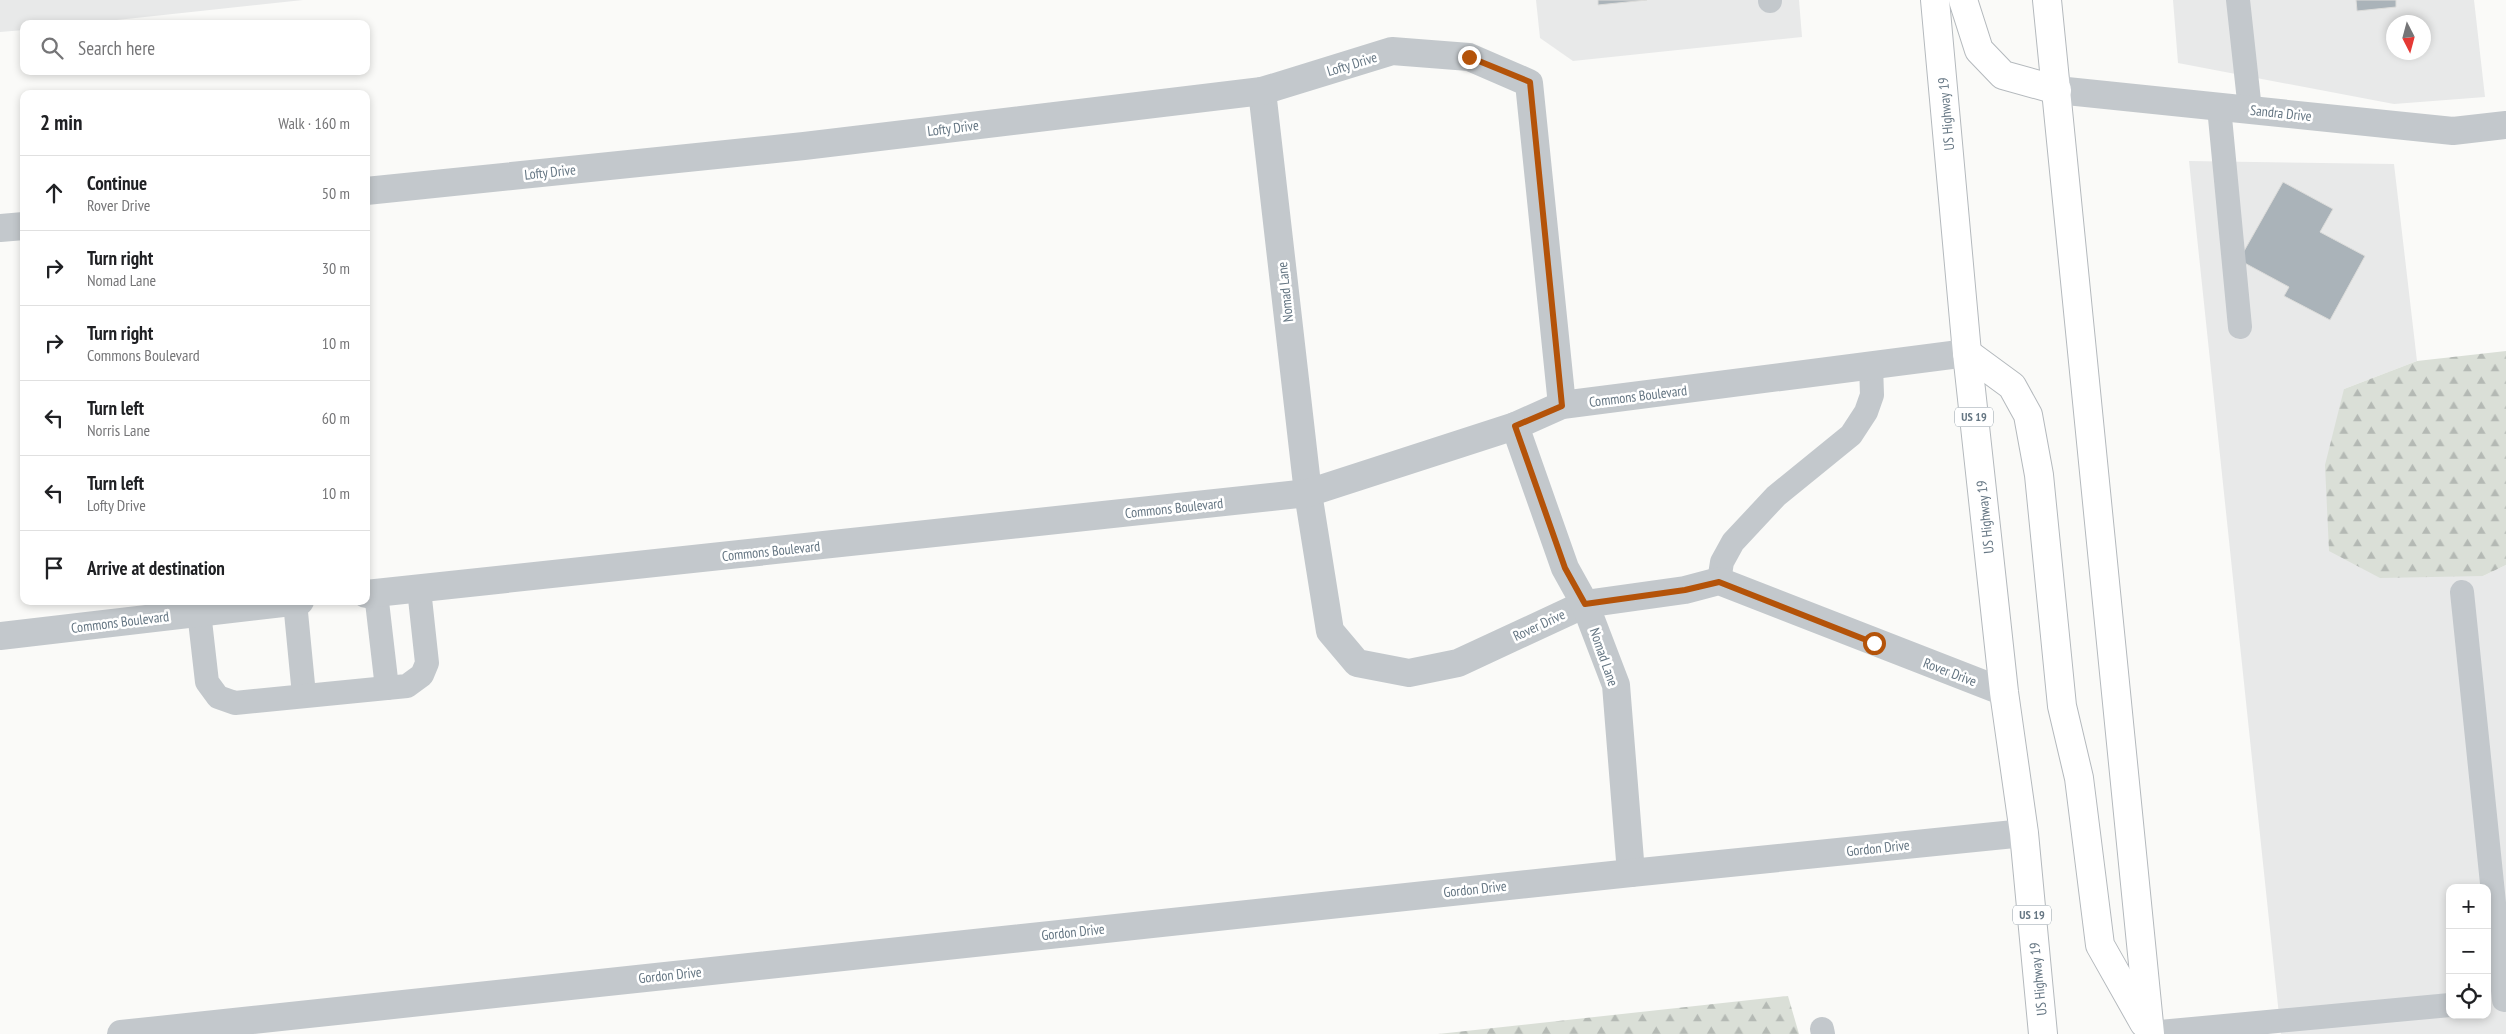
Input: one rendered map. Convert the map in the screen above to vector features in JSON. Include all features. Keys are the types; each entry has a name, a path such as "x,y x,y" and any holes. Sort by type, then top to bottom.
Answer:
{"highway":[{"name":"US Highway 19","path":"1935,0 1968,353 2004,692 2024,833 2044,1034"},
{"path":"1963,0 1979,50 2003,75 2056,90"},
{"path":"2047,0 2150,1034"},
{"path":"1968,353 2012,386 2028,415 2039,475 2062,706 2079,778 2100,945 2150,1034"}],"street":[{"name":"Lofty Drive","path":"370,191 804,146 1262,91 1392,51 1469,57 1530,82 1562,406"},
{"name":"Sandra Drive","path":"2056,90 2453,131 2506,125"},
{"name":"Nomad Lane","path":"1262,91 1308,493"},
{"path":"0,228 20,226"},
{"name":"Commons Boulevard","path":"371,594 1308,493 1515,426 1562,406 1968,353"},
{"name":"Nomad Lane","path":"1515,426 1565,568 1585,604 1616,685 1631,873"},
{"name":"Rover Drive","path":"1308,493 1330,631 1357,663 1409,673 1458,663 1585,604 1685,590 1719,582 2004,692"},
{"name":"Commons Boulevard","path":"0,636 266,605"},
{"name":"Gordon Drive","path":"121,1034 1631,873 2024,833"}],"lane":[{"path":"2238,0 2250,110"},
{"path":"2219,107 2240,327"},
{"path":"1719,582 1722,562 1733,542 1776,496 1851,435 1866,412 1872,396 1871,365"},
{"path":"199,612 207,682 218,697 235,703 407,686 422,675 427,663 419,589"},
{"path":"2462,592 2499,1001"},
{"path":"371,594 387,688"},
{"path":"295,605 304,696"},
{"path":"2150,1034 2446,1005"}],"shaded area":[{"path":"0,0 303,0 117,20 20,20 20,30 0,32"},
{"path":"1536,0 1799,0 1802,37 1573,61 1540,38"},
{"path":"2173,0 2474,0 2485,97 2394,104 2178,63"},
{"path":"2189,161 2394,164 2417,361 2344,389 2483,576 2506,565 2506,1034 2281,1034"}],"green space":[{"path":"2506,351 2506,565 2483,576 2380,578 2329,551 2325,465 2344,389 2417,361"},
{"path":"1788,996 1799,1034 1438,1034"}],"building":[{"path":"1598,0 1647,0 1598,5"},
{"path":"2356,0 2396,0 2396,7 2357,11"},
{"path":"2283,182 2333,209 2320,232 2365,256 2330,320 2284,296 2289,287 2239,260"}],"route":[{"path":"1469,57 1530,82 1562,406 1515,426 1565,568 1585,604 1685,590 1719,582 1874,643"}]}
